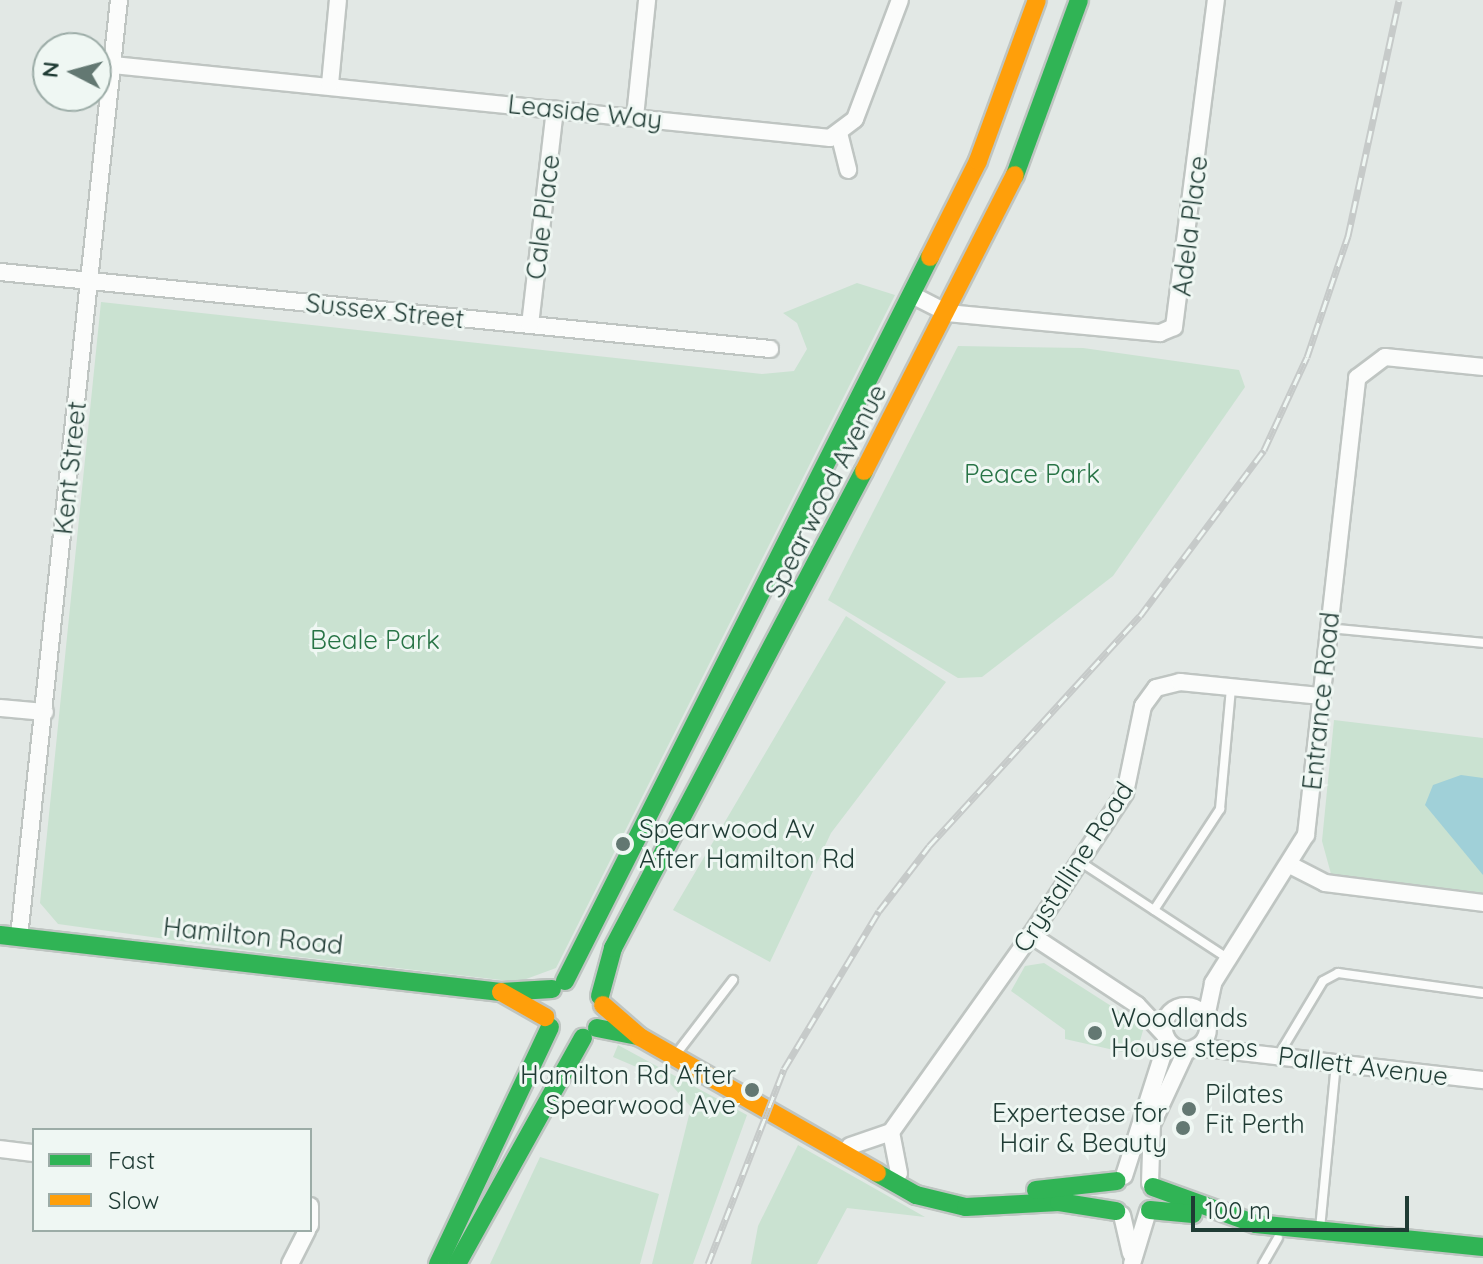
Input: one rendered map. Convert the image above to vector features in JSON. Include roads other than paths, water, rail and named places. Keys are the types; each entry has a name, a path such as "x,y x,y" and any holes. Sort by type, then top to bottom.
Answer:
{"main road":[{"name":"Spearwood Avenue","path":"548,1022 558,985 912,295 993,126 1037,0"},
{"name":"Spearwood Avenue","path":"590,1033 602,1000 613,948 639,909 1015,175 1079,0"},
{"name":"Hamilton Road","path":"0,935 501,992 558,985"},
{"path":"558,985 581,980 640,1037 841,1145 899,1173 981,1197 1120,1178 1151,1185 1256,1224 1483,1247"},
{"name":"Hamilton Road","path":"501,992 548,1022 590,1033"},
{"path":"438,1264 548,1022"},
{"path":"457,1264 536,1111 590,1033 640,1037"},
{"path":"841,1145 897,1186 942,1204 1059,1202 1119,1213 1149,1210 1191,1213 1278,1238 1483,1257"},
{"path":"1119,1213 1120,1178"},
{"path":"1149,1210 1151,1185"}],"street":[{"name":"Kent Street","path":"19,937 119,0"},
{"path":"330,84 338,0"},
{"path":"635,117 647,0"},
{"path":"848,170 840,137 855,119 900,0"},
{"name":"Adela Place","path":"912,295 947,313 1160,333 1174,327 1216,0"},
{"name":"Leaside Way","path":"113,65 330,84 840,137"},
{"name":"Cale Place","path":"530,325 555,109"},
{"name":"Sussex Street","path":"0,272 770,349"},
{"name":"Entrance Road","path":"1179,1007 1213,983 1292,866 1309,818 1352,392 1364,366 1385,357 1483,367"},
{"name":"Crystalline Road","path":"891,1132 1031,935 1132,778 1147,696 1166,683 1321,696"},
{"path":"0,708 45,712"},
{"path":"1292,866 1325,883 1483,903"},
{"path":"1031,935 1137,1005 1166,1037 1192,1049 1152,1124 1151,1185"},
{"name":"Entrance Road","path":"1192,1049 1207,1020 1213,983"},
{"path":"1120,1178 1166,1037 1179,1007 1137,1005"},
{"name":"Pallett Avenue","path":"1179,1007 1207,1020 1244,1051"},
{"name":"Pallett Avenue","path":"1192,1049 1244,1051 1483,1080"},
{"path":"841,1145 891,1132 899,1173"},
{"path":"0,1149 32,1153"},
{"path":"1132,1264 1149,1210"},
{"path":"1119,1213 1132,1264"},
{"path":"290,1264 307,1232"}],"lane":[{"path":"1327,628 1483,643"},
{"path":"1154,910 1220,809 1231,688"},
{"path":"1079,861 1229,959"},
{"path":"1278,1056 1323,981 1338,973 1483,993"},
{"path":"674,1057 733,980"},
{"path":"1320,1230 1336,1063"},
{"path":"1263,1264 1278,1238"}],"water":[{"path":"1461,775 1483,778 1483,875 1425,805 1433,785"}],"railway":[{"path":"708,1264 784,1069 879,911 929,846 1140,616 1264,450 1307,357 1348,236 1399,0"}],"place":[{"name":"Spearwood Av After Hamilton Rd","path":"623,844"},
{"name":"Woodlands House steps","path":"1095,1033"},
{"name":"Hamilton Rd After Spearwood Ave","path":"752,1090"},
{"name":"Pilates Fit Perth","path":"1189,1109"},
{"name":"Expertease for Hair & Beauty","path":"1183,1128"}],"park label":[{"name":"Peace Park","path":"1032,474"},
{"name":"Beale Park","path":"375,640"}]}
